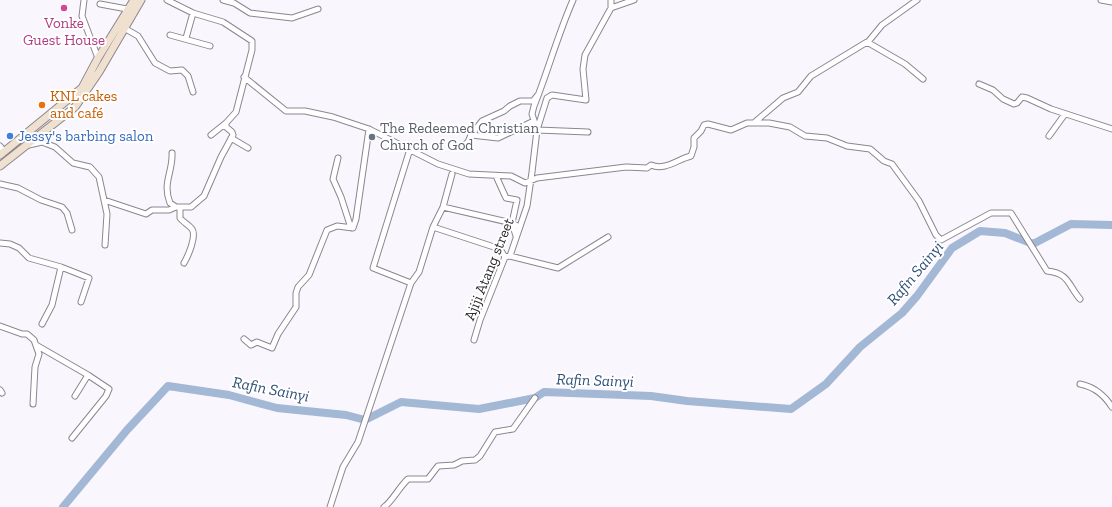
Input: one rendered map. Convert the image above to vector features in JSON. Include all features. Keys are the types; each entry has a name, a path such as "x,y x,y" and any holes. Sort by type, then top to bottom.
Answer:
{"main road":[{"path":"1,151 82,88 98,58 127,9 134,0"},
{"path":"0,166 74,107 100,72 141,0"}],"street":[{"path":"84,0 82,16 98,58"},
{"path":"167,0 193,13 223,22 252,41 252,50 236,112 226,123 211,134"},
{"path":"222,0 234,3 250,13 292,18 318,9"},
{"name":"Ajiji Atang street","path":"474,340 480,320 520,227 527,206 537,130 534,121 534,106 563,22 573,0"},
{"path":"588,132 537,130 548,98 552,95 586,100 583,69 585,55 611,8 611,0"},
{"path":"611,8 634,0"},
{"path":"244,77 286,111 305,111 333,117 369,129 438,164 469,174 511,176 525,183 530,180 580,172 626,167 647,168 651,165 656,167 675,164 682,158 691,156 694,147 694,138 701,132 704,125 708,124 731,130 755,122 784,98 798,92 811,76 842,56 868,42 882,25 917,0"},
{"path":"1101,0 1112,2"},
{"path":"100,4 127,9"},
{"path":"186,38 193,13"},
{"path":"124,28 138,36 155,63 170,71 182,70 186,72 193,92"},
{"path":"170,35 186,38 210,46"},
{"path":"868,42 905,64 923,79"},
{"path":"979,84 993,90 1003,99 1014,104 1017,104 1022,97 1027,98 1036,104 1112,129"},
{"path":"464,145 468,142 470,135 482,121 504,111 520,101 533,101 540,92"},
{"path":"1049,136 1065,114"},
{"path":"470,135 498,138 534,121"},
{"path":"755,122 790,127 805,136 827,138 848,146 870,149 884,161 892,164 919,201 936,235 941,240 991,213 1011,213 1047,271 1059,272 1064,276 1069,281 1073,291 1080,299"},
{"path":"104,200 146,214 152,210 169,210 178,207 191,207 204,196 231,138 232,132 226,127 226,123"},
{"path":"244,339 250,345 257,342 272,348 278,334 296,307 298,287 309,275 327,230 337,226 353,228 356,219 369,129"},
{"path":"231,138 248,148"},
{"path":"23,148 42,142 55,147 73,163 90,167 99,177 107,214 105,245"},
{"path":"410,149 373,268 411,283"},
{"path":"172,153 172,162 168,170 167,196 170,204 178,207"},
{"path":"338,158 333,179 341,197 350,228"},
{"path":"330,507 343,467 358,442 411,283 419,272 434,227 443,207 452,174"},
{"path":"496,176 506,198 517,200 512,223 516,236"},
{"path":"0,184 18,188 41,200 62,207 67,213 72,230"},
{"path":"178,207 180,218 192,230 193,233 192,246 184,263"},
{"path":"443,207 512,223 520,227"},
{"path":"434,227 500,249 507,256 558,268 608,237"},
{"path":"0,243 10,244 19,248 29,258 61,267 89,278 81,302"},
{"path":"42,324 52,305 61,267"},
{"path":"0,326 22,334 28,334 36,345 39,354 36,367 33,404"},
{"path":"36,345 88,374 109,389 106,396 72,438"},
{"path":"75,396 88,374"},
{"path":"1080,384 1091,386 1106,398 1112,407"},
{"path":"384,507 408,479 428,479 438,466 454,465 462,461 475,460 480,456 495,432 513,429 535,398"}],"waterway":[{"name":"Rafin Sainyi","path":"63,507 127,430 168,386 229,395 277,408 346,415 365,420 401,402 479,409 535,398 544,392 651,396 687,401 791,409 826,384 860,347 902,313 917,296 952,248 980,231 1005,233 1033,244 1071,224 1112,225"}],"place":[{"name":"Vonke Guest House","path":"64,8"},
{"name":"KNL cakes and café","path":"42,105"},
{"name":"Jessy's barbing salon","path":"10,136"},
{"name":"The Redeemed Christian Church of God","path":"372,137"}]}
